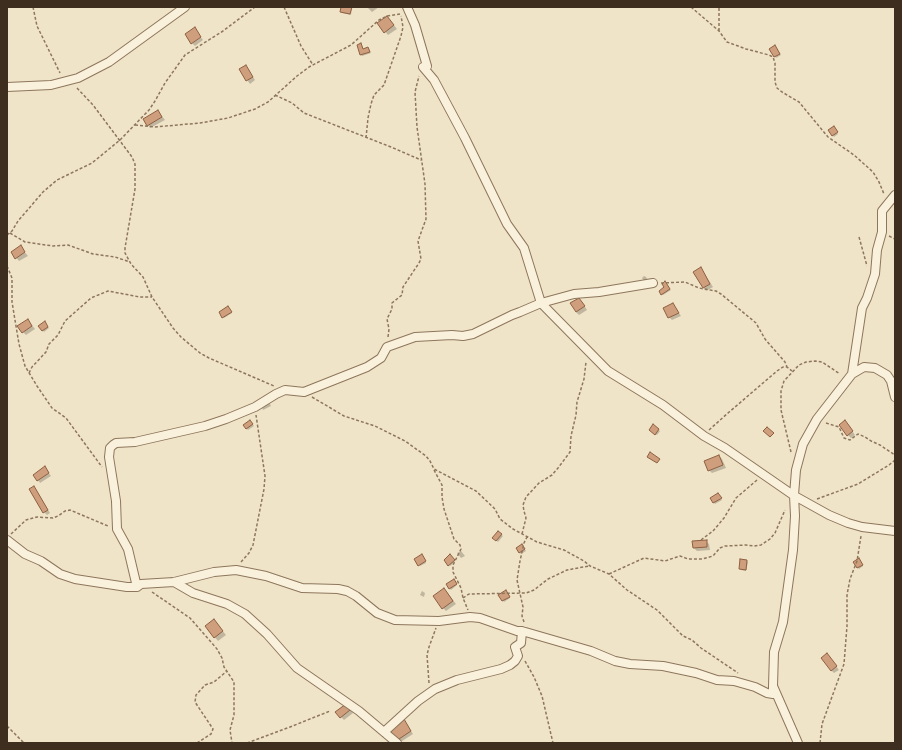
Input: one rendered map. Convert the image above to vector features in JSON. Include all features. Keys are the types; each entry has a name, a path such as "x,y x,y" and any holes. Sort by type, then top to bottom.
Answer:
{"street":[{"path":"7,87 51,85 78,78 109,62 185,7"},
{"path":"408,9 415,25 427,66 423,67 434,80 465,138 507,224 524,248 542,302 608,371 663,405 704,436 725,448 793,495 836,518 862,527 895,531"},
{"path":"852,374 862,308 868,298 875,274 877,250 882,232 882,211 895,195"},
{"path":"139,585 128,549 117,530 116,501 109,457 110,448 116,443 135,442 205,426 255,407 285,390 304,392 367,367 381,358 387,347 414,337 430,335 463,336 473,334 542,302 574,294 599,292 653,283"},
{"path":"7,539 25,554 41,561 60,574 68,577 127,587 174,582 214,572 236,570 266,576 302,588 338,589 347,591 356,596 377,613 395,620 439,621 470,617 492,621 518,631 591,651 630,664 663,666 696,672 717,680 734,681 755,687 767,694 773,694 774,652 783,622 793,550 793,495 796,470 803,444 817,419 852,374 864,367 875,368 887,375 891,381 895,397"},
{"path":"174,582 193,593 227,604 245,614 267,634 297,668 349,704 397,743"},
{"path":"384,732 426,694 435,689 457,680 501,669 510,665 518,656 515,647 521,643 522,631"},
{"path":"774,686 798,743"}],"path":[{"path":"33,7 37,26 60,74"},
{"path":"7,235 43,192 58,180 92,163 120,140 135,125 149,110 165,83 185,55 223,31 255,7"},
{"path":"284,7 296,36 313,66"},
{"path":"692,7 719,31 725,40 730,43 769,55 773,58 775,63 775,82 777,88 799,102 828,137 854,155 873,172 884,190 884,196"},
{"path":"719,7 719,31"},
{"path":"135,125 147,127 166,126 228,118 255,109 268,102 297,76 351,45 379,20 387,16 400,14 408,9"},
{"path":"366,138 369,113 374,95 384,85 401,36 403,27 400,14"},
{"path":"387,347 389,332 387,322 388,314 392,308 393,301 402,295 403,287 416,269 420,258 418,241 426,219 425,184 421,161 415,92 417,79 423,67"},
{"path":"70,80 93,105 120,140 135,164 135,189 125,248 127,257 143,277 152,297 173,328 200,353 209,358 285,390"},
{"path":"275,95 292,103 304,113 391,147 421,161"},
{"path":"10,233 25,242 53,246 68,245 93,254 115,257 130,262"},
{"path":"859,237 866,264 874,274 872,281"},
{"path":"7,266 12,278 12,302 19,344 25,366 52,408 66,418 102,467"},
{"path":"653,283 685,282 699,288 716,291 721,294 756,323 765,339 785,362 787,367 792,371"},
{"path":"29,373 32,367 46,352 49,344 58,335 65,322 91,298 108,291 140,297 152,297"},
{"path":"522,534 526,518 523,505 526,497 540,483 552,475 570,452 571,436 576,415 577,402 584,379 585,366 589,351"},
{"path":"792,457 781,410 781,392 784,381 799,365 806,362 815,361 830,366 846,377 852,374"},
{"path":"704,436 728,412 777,371 783,367 787,367"},
{"path":"304,392 344,416 375,426 405,441 426,456 430,461 442,485 444,509 454,538 460,546 453,565 454,572 462,588 463,598 470,617"},
{"path":"236,570 253,545 264,489 264,468 255,407"},
{"path":"817,419 839,427 844,438 850,440 858,434 865,436 895,455"},
{"path":"807,503 858,484 889,466 895,460"},
{"path":"434,469 476,491 495,509 500,519 522,534 537,542 569,552 590,566 609,574 627,590 657,610 683,636 692,640 743,677"},
{"path":"701,540 713,531 724,518 729,508 739,495 753,482 759,479"},
{"path":"609,574 644,558 665,561 680,556 688,559 702,559 713,556 720,548 725,546 761,545 770,539 775,533 793,495"},
{"path":"7,539 14,529 26,520 37,517 53,518 65,511 70,510 117,530"},
{"path":"820,743 822,724 844,664 847,626 847,595 850,579 857,561 862,527"},
{"path":"522,631 524,624 522,616 523,607 518,580 520,561 527,536"},
{"path":"463,598 469,594 526,593 534,590 548,579 567,570 590,566"},
{"path":"139,585 190,618 217,649 234,682 234,715 230,730 232,743"},
{"path":"426,694 430,686 427,664 429,647 439,621"},
{"path":"515,647 529,667 539,687 545,704 549,729 554,743"},
{"path":"197,743 211,734 213,729 195,702 196,695 205,685 214,682 227,671"},
{"path":"247,743 290,728 330,710"},
{"path":"7,726 24,743"}],"building":[{"path":"341,7 352,7 350,14 340,12"},
{"path":"387,16 394,25 384,33 377,23"},
{"path":"195,27 201,37 191,44 185,34"},
{"path":"361,43 363,49 368,47 370,52 360,55 357,45"},
{"path":"775,45 780,54 774,57 769,49"},
{"path":"246,65 253,77 246,81 239,69"},
{"path":"158,110 162,117 147,126 143,119"},
{"path":"834,126 838,132 832,136 828,130"},
{"path":"21,245 25,252 15,259 11,252"},
{"path":"701,267 710,284 703,288 693,272"},
{"path":"665,281 670,289 661,295 659,291 664,287 662,284"},
{"path":"579,298 585,306 576,312 570,303"},
{"path":"673,303 679,313 668,318 663,308"},
{"path":"228,306 232,312 222,318 219,312"},
{"path":"28,319 32,326 22,333 17,326"},
{"path":"45,321 48,327 42,331 38,326"},
{"path":"250,420 253,424 246,429 243,425"},
{"path":"845,420 853,431 847,436 839,425"},
{"path":"653,424 659,429 655,435 649,430"},
{"path":"767,427 774,433 770,437 763,431"},
{"path":"650,452 660,459 657,463 647,457"},
{"path":"719,455 723,465 708,471 704,461"},
{"path":"45,466 49,473 37,481 33,475"},
{"path":"34,486 48,510 43,513 29,489"},
{"path":"718,493 722,498 713,503 710,498"},
{"path":"498,531 502,534 496,541 492,538"},
{"path":"707,540 707,547 693,548 692,541"},
{"path":"522,544 525,549 519,553 516,548"},
{"path":"422,554 426,561 418,566 414,559"},
{"path":"450,554 455,560 448,566 444,560"},
{"path":"859,558 863,565 857,568 853,562"},
{"path":"740,559 747,560 746,570 739,569"},
{"path":"454,579 457,584 449,589 446,584"},
{"path":"444,588 453,601 442,609 433,596"},
{"path":"506,590 510,597 502,601 498,595"},
{"path":"214,619 223,631 214,638 205,626"},
{"path":"827,653 837,666 831,671 821,658"},
{"path":"346,704 350,710 340,718 335,712"},
{"path":"404,719 411,731 396,741 388,729"}]}
